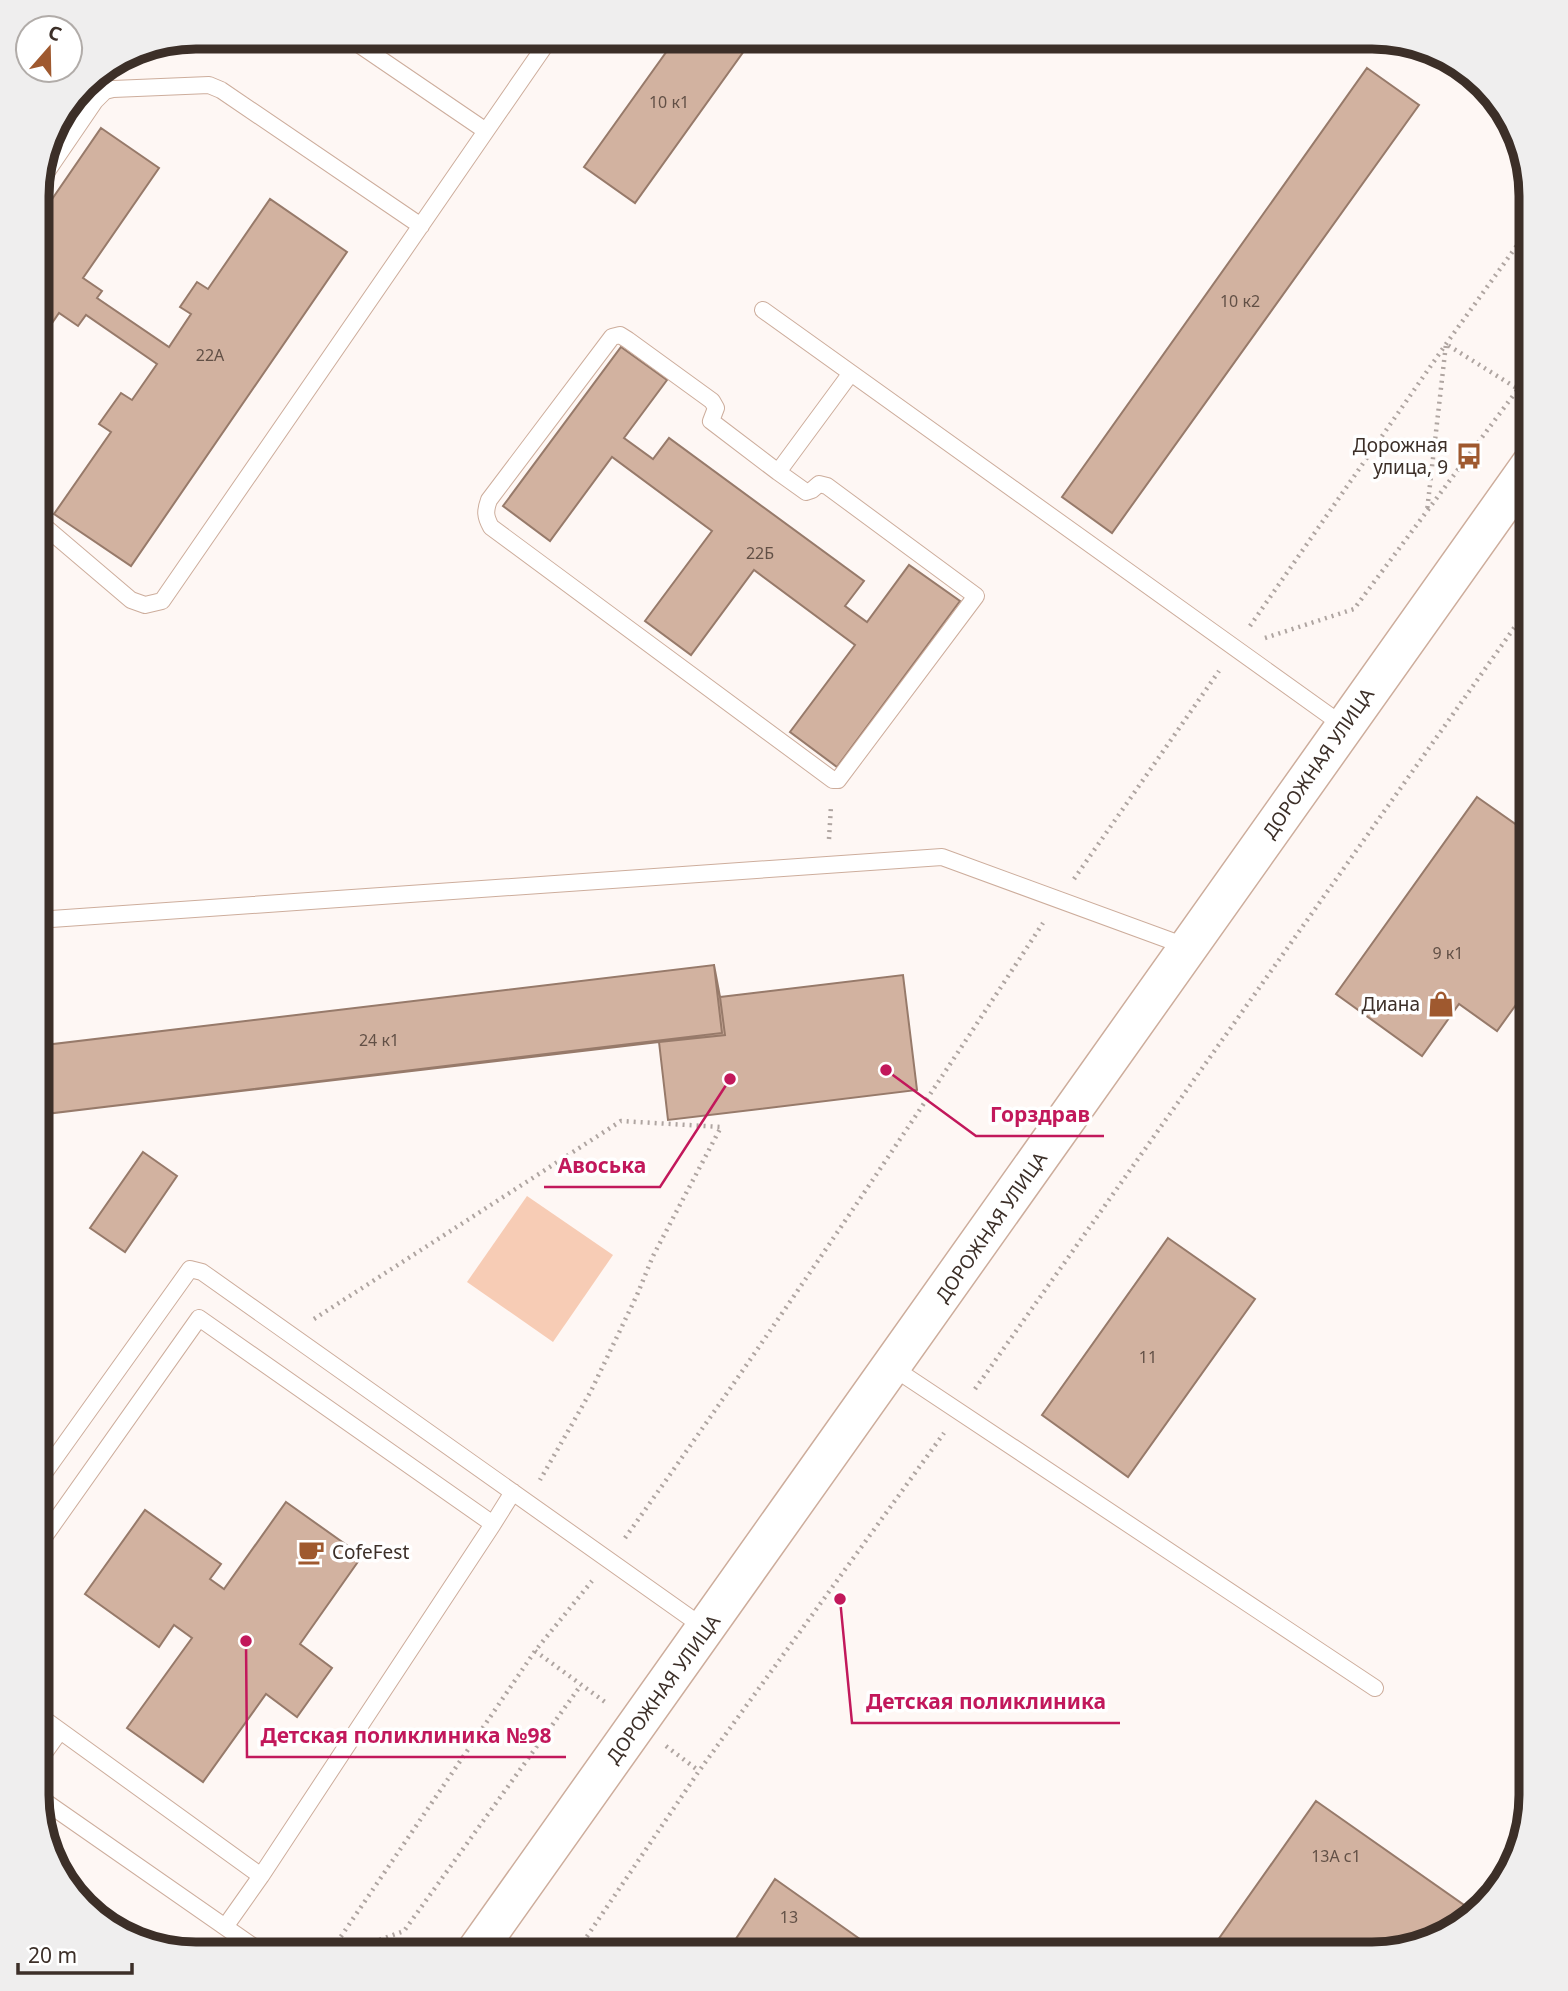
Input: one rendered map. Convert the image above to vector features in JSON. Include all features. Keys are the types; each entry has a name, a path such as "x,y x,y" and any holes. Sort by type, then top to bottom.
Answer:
{"main road":[{"name":"ДОРОЖНАЯ УЛИЦА","path":"483,1942 1519,481"}],"lane":[{"path":"366,49 486,131"},
{"path":"49,530 131,600 145,606 162,601 543,49"},
{"path":"53,163 105,91 209,85 221,90 421,226"},
{"path":"763,310 1344,726"},
{"path":"620,335 712,401 716,408 711,422 778,472 806,492 819,484 827,486 975,596 838,780 833,780 491,527 486,518 485,510 489,500 612,337 620,335"},
{"path":"778,472 851,373"},
{"path":"49,918 942,857 1188,947"},
{"path":"49,1466 190,1269 202,1272 706,1629"},
{"path":"49,1530 199,1318 493,1524"},
{"path":"892,1367 1375,1688"},
{"path":"225,1927 513,1492"},
{"path":"49,1723 261,1876"},
{"path":"49,1746 60,1731"},
{"path":"50,1815 247,1942"}],"path":[{"path":"337,1942 535,1651 609,1560 721,1404 931,1095 1059,900 1519,243"},
{"path":"1427,511 1446,344"},
{"path":"1235,648 1354,609 1518,389 1446,344"},
{"path":"583,1942 699,1771 959,1412 1519,621"},
{"path":"828,865 832,793"},
{"path":"290,1335 621,1121 721,1127 653,1256 591,1391 528,1503"},
{"path":"373,1942 404,1931 581,1685"}],"shaded area":[{"path":"527,1196 613,1255 553,1342 467,1282"}],"building":[{"path":"668,49 745,49 635,203 584,167"},
{"path":"1367,68 1419,105 1112,533 1062,497"},
{"path":"101,128 159,168 83,278 102,291 97,298 169,347 191,314 180,307 197,282 208,289 270,199 347,252 131,566 54,514 111,432 99,424 121,393 132,400 157,364 86,315 78,326 59,313 49,328 49,204"},
{"path":"621,347 667,380 624,438 653,459 669,438 864,581 845,606 867,622 909,565 960,601 837,767 790,732 855,645 754,570 691,655 645,621 712,531 612,457 550,541 503,506"},
{"path":"1477,797 1519,827 1519,1001 1497,1031 1459,1004 1422,1056 1336,994"},
{"path":"714,965 722,1033 49,1114 49,1045"},
{"path":"714,965 720,997 903,975 917,1090 668,1120 659,1042 49,1114 49,1045"},
{"path":"903,975 917,1090 668,1120 659,1042 725,1035 720,997"},
{"path":"143,1152 177,1176 125,1252 90,1228"},
{"path":"1168,1238 1255,1299 1128,1477 1042,1415"},
{"path":"286,1502 362,1556 300,1644 332,1668 297,1717 266,1694 203,1782 127,1728 192,1638 174,1625 159,1647 85,1594 145,1510 221,1564 210,1579 224,1589"},
{"path":"1316,1801 1467,1907 1437,1927 1401,1939 1382,1942 1216,1942"},
{"path":"775,1879 864,1942 734,1942"}],"place":[{"name":"Дорожная улица, 9","path":"1469,456"},
{"name":"Диана","path":"1441,1004"},
{"name":"Горздрав","path":"886,1070"},
{"name":"Авоська","path":"730,1079"},
{"name":"CofeFest","path":"311,1552"},
{"name":"Детская поликлиника","path":"840,1599"},
{"name":"Детская поликлиника №98","path":"246,1641"}]}
